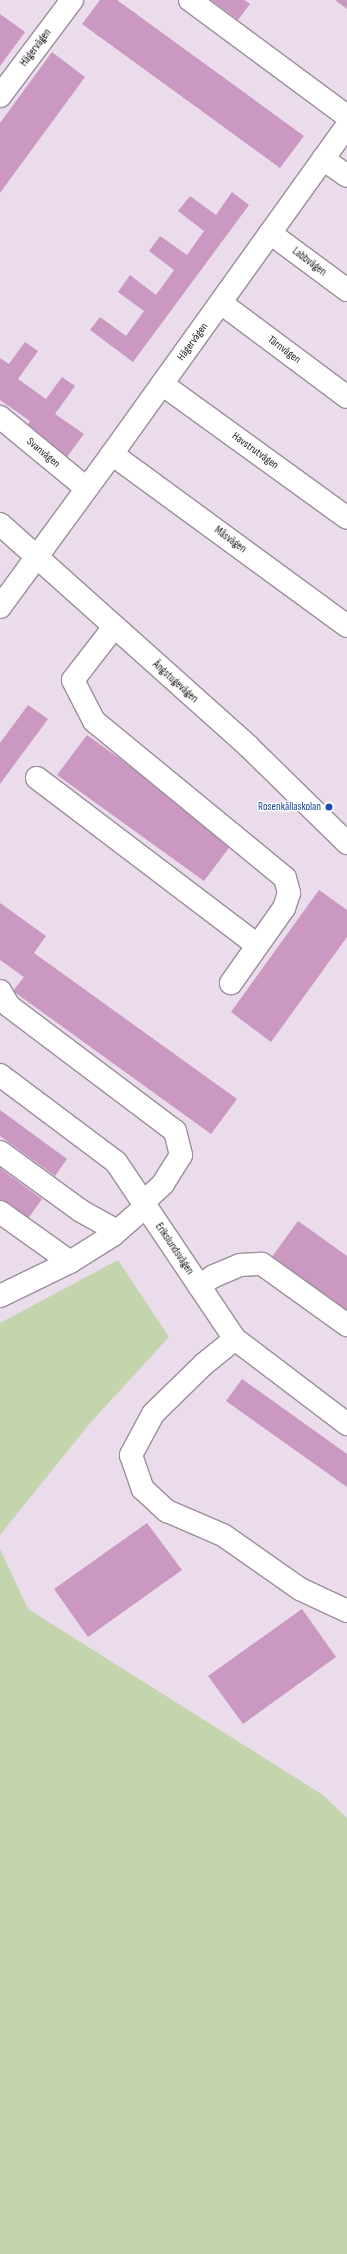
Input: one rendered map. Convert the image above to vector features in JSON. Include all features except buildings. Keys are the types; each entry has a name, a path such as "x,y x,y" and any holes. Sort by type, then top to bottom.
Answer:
{"street":[{"name":"Hägervägen","path":"0,96 72,0"},
{"path":"190,0 347,116"},
{"name":"Hägervägen","path":"36,556 112,454 347,126"},
{"path":"323,159 347,176"},
{"name":"Labbvägen","path":"270,233 347,290"},
{"name":"Tärnvägen","path":"221,303 347,397"},
{"name":"Havstrutvägen","path":"162,384 347,518"},
{"name":"Svanvägen","path":"0,417 86,488"},
{"name":"Måsvägen","path":"112,454 347,626"},
{"name":"Ängstugevägen","path":"0,524 248,746 347,843"},
{"path":"0,607 36,556"},
{"path":"114,627 73,680 81,699 94,721 285,878 289,893 284,908 231,983"},
{"path":"37,778 257,945"},
{"path":"0,991 10,1006 175,1131 181,1154 163,1184 117,1231 70,1262 0,1296"},
{"name":"Erikslundsvägen","path":"0,1075 116,1162 235,1339 347,1424"},
{"path":"0,1152 81,1211 117,1231"},
{"path":"0,1212 70,1262"},
{"path":"199,1286 214,1276 240,1265 262,1264 347,1325"},
{"path":"235,1339 204,1364 154,1414 131,1455 143,1490 166,1510 223,1535 300,1589 347,1611"}],"green space":[{"path":"118,1260 169,1337 91,1422 0,1535 0,1323"},
{"path":"0,1549 28,1609 323,1795 347,1818 347,2254 0,2254"}],"place":[{"name":"Rosenkällaskolan","path":"329,807"}]}
